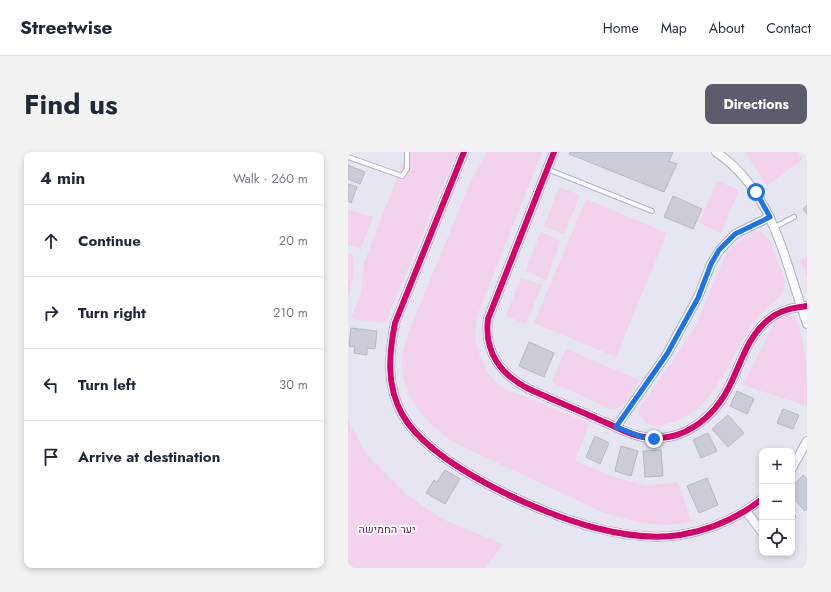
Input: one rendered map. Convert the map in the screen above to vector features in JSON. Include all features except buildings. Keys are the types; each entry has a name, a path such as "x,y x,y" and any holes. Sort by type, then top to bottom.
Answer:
{"street":[{"path":"464,152 395,323 389,365 391,383 397,404 411,427 434,451 464,471 534,505 597,529 640,536 680,535 715,526 746,511 759,501"},
{"path":"554,152 491,309 487,329 489,348 493,356 504,372 520,384 642,437 654,439 676,436 697,426 723,398 752,339 759,329 777,314 804,306"},
{"path":"716,152 738,171 756,192 770,217 804,306 807,324"},
{"path":"616,427 667,354 698,298 711,264 719,250 735,234 770,217"},
{"path":"795,463 807,442"},
{"path":"746,511 759,528"}],"lane":[{"path":"348,157 402,176 407,169 407,152"},
{"path":"547,169 652,211"},
{"path":"774,227 794,217"}],"green space":[{"path":"407,152 457,152 385,323 351,319 361,293 364,263"},
{"path":"487,152 542,152 477,316 475,339 480,356 488,373 501,387 589,423 575,461 620,479 647,486 678,482 691,521 681,524 659,525 625,519 604,513 451,441 432,425 411,398 403,376 402,363 407,336 471,181"},
{"path":"745,152 798,152 803,159 767,186"},
{"path":"717,181 739,190 721,233 699,223"},
{"path":"559,187 580,195 564,234 544,226"},
{"path":"586,199 667,233 616,357 534,323"},
{"path":"348,209 373,217 361,248 348,245"},
{"path":"754,231 761,232 770,241 785,281 783,294 756,319 715,389 705,402 678,420 660,425 649,424 643,420 638,410 695,328 726,253"},
{"path":"541,232 561,241 546,280 525,271"},
{"path":"348,254 353,255 354,275 348,299"},
{"path":"807,255 807,279 801,261"},
{"path":"521,277 542,285 526,324 506,316"},
{"path":"788,315 795,317 802,338 806,372 807,406 743,385 774,323"},
{"path":"566,349 639,380 628,400 616,409 610,409 552,382"},
{"name":"יער החמישה","path":"348,420 366,454 407,495 442,519 503,544 485,568 348,568"}],"cycle path":[{"path":"464,152 395,323 391,346 390,369 393,392 402,414 416,433 436,451 461,469 489,485 546,511 573,521 617,533 659,537 691,533 723,522 743,512 759,501"},
{"path":"554,152 488,319 487,331 489,342 496,361 510,377 519,383 529,389 633,434 644,437 658,438 671,436 684,432 695,426 706,418 715,408 730,385 750,342 761,326 782,312 807,306"}],"route":[{"path":"654,439 642,437 616,427 667,354 698,298 711,264 719,250 735,234 770,217 756,192"}]}
